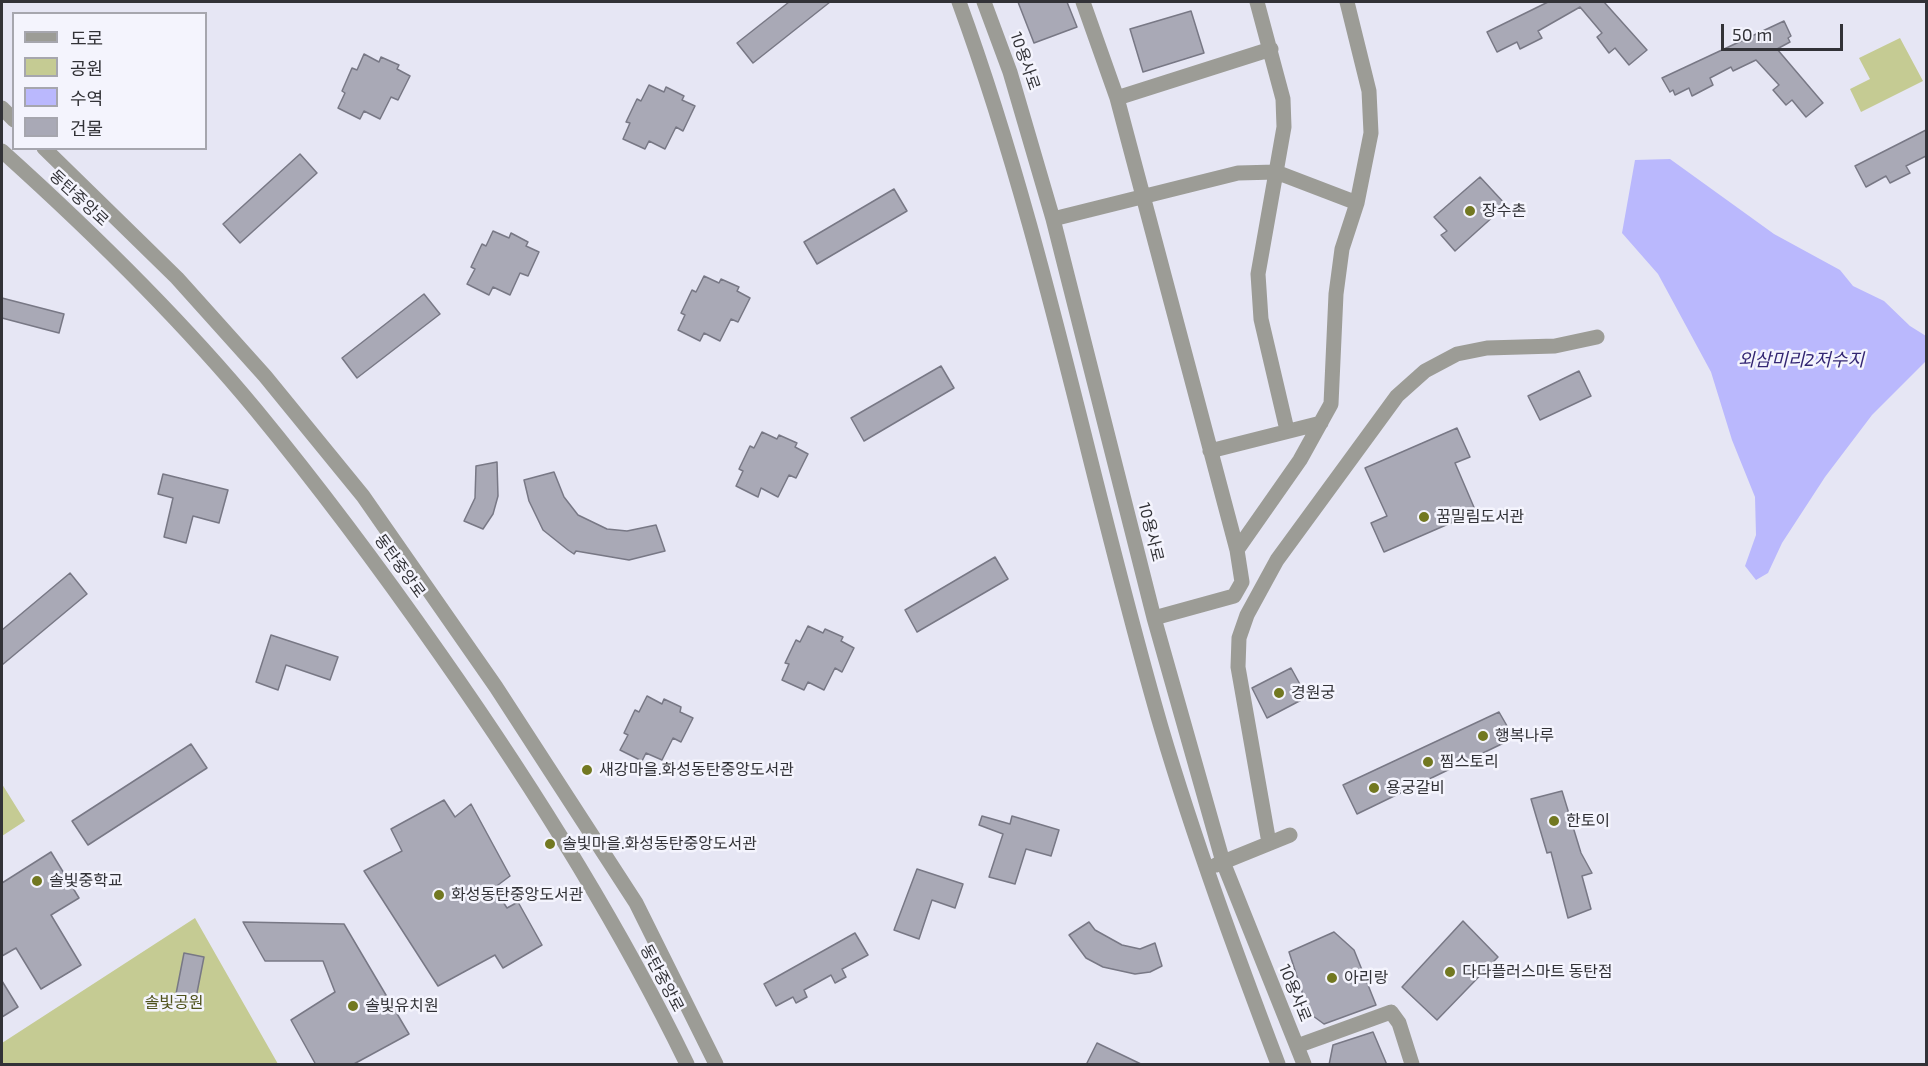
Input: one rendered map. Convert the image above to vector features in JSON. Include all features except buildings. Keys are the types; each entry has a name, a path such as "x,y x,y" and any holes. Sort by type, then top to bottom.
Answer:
{"street":[{"path":"959,2 1007,141 1152,693 1205,869 1278,1065"},
{"name":"10용사로","path":"984,2 1010,72 1053,219 1154,618 1223,862 1304,1065"},
{"path":"1083,2 1117,98 1237,550 1242,582 1234,596 1154,618"},
{"path":"1257,2 1271,49 1283,108 1284,127 1258,274 1261,319 1287,430"},
{"path":"1237,550 1300,460 1331,404 1336,294 1342,249 1357,203 1371,133 1371,111 1347,2"},
{"path":"1117,98 1271,49"},
{"name":"동탄중앙로","path":"46,150 177,278 265,376 363,496 496,687 636,903 716,1065"},
{"name":"동탄중앙로","path":"2,151 92,234 200,346 255,409 373,558 542,804 623,941 687,1065"},
{"path":"1053,219 1142,195 1238,173 1276,172 1357,203"},
{"path":"1269,843 1238,667 1239,638 1247,615 1277,560 1376,422 1397,396 1425,371 1456,354 1487,348 1555,346 1597,337"},
{"path":"1210,451 1321,423"},
{"path":"1205,869 1290,835"},
{"path":"1297,1046 1391,1012 1399,1023 1412,1065"}],"green space":[{"path":"1900,38 1923,81 1861,112 1850,89 1870,79 1859,58"},
{"path":"2,784 25,821 2,836"},
{"name":"솔빛공원","path":"195,918 278,1064 2,1064 2,1043"}],"water":[{"name":"외삼미리2저수지","path":"1670,159 1774,234 1840,270 1853,286 1884,301 1910,326 1926,336 1926,361 1872,415 1825,477 1782,543 1768,573 1756,580 1745,566 1756,535 1755,497 1732,440 1711,372 1658,274 1622,233 1635,160"}],"place":[{"name":"장수촌","path":"1470,211"},
{"name":"꿈밀림도서관","path":"1424,517"},
{"name":"경원궁","path":"1279,693"},
{"name":"행복나루","path":"1483,736"},
{"name":"찜스토리","path":"1428,762"},
{"name":"새강마을.화성동탄중앙도서관","path":"587,770"},
{"name":"용궁갈비","path":"1374,788"},
{"name":"한토이","path":"1554,821"},
{"name":"솔빛마을.화성동탄중앙도서관","path":"550,844"},
{"name":"솔빛중학교","path":"37,881"},
{"name":"화성동탄중앙도서관","path":"439,895"},
{"name":"다다플러스마트 동탄점","path":"1450,972"},
{"name":"아리랑","path":"1332,978"},
{"name":"솔빛유치원","path":"353,1006"}]}
